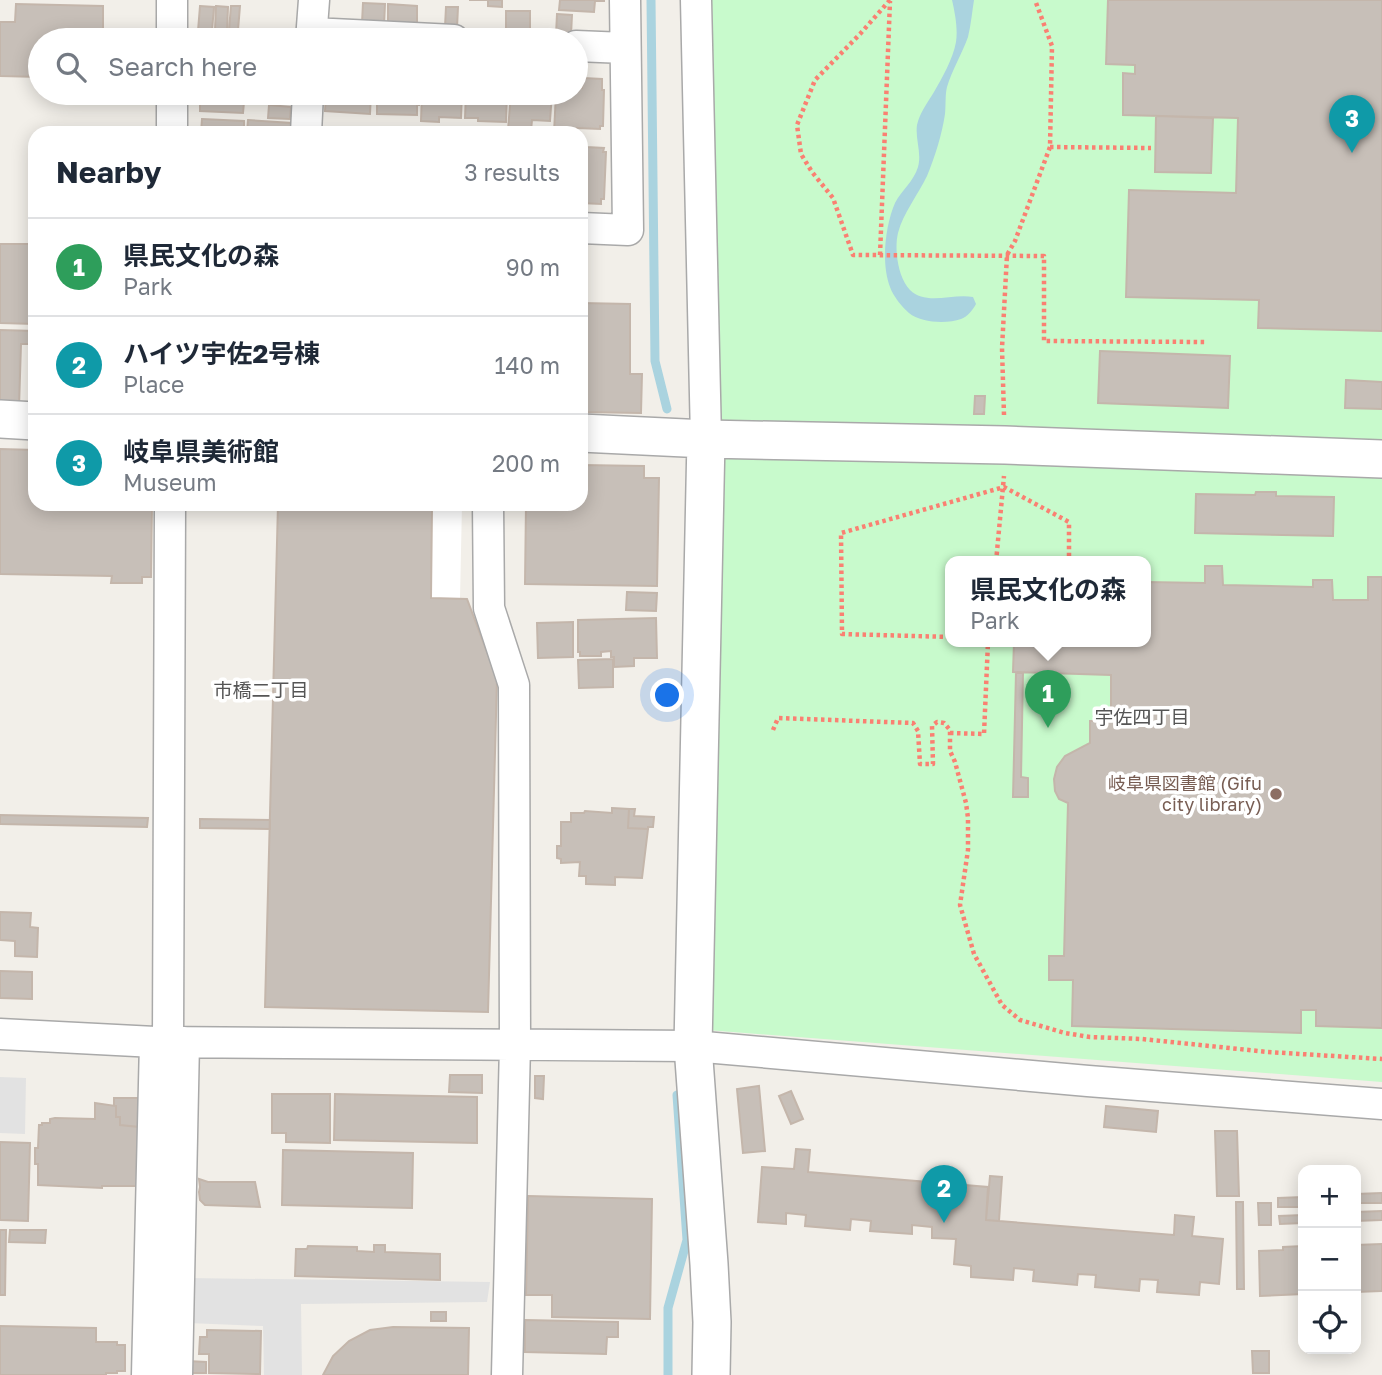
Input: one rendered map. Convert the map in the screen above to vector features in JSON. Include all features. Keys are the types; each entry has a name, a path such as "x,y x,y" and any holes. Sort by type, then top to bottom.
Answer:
{"street":[{"path":"172,0 172,28"},
{"path":"312,28 314,0"},
{"path":"588,228 628,230 625,0"},
{"path":"696,0 706,439 693,1046 709,1264 711,1375"},
{"path":"588,46 625,48"},
{"path":"172,105 172,126"},
{"path":"307,126 308,105"},
{"path":"0,419 28,421"},
{"path":"588,433 1382,459"},
{"path":"170,511 169,1041 177,1375"},
{"path":"488,511 489,608 514,685 515,1045 507,1375"},
{"path":"0,1034 169,1041 693,1046 1382,1104"},
{"path":"147,1375 169,1041"}],"path":[{"path":"880,255 890,0"},
{"path":"890,0 815,80 797,125 801,154 833,198 853,255 1044,256 1044,341 1206,342"},
{"path":"997,556 1004,487 1002,348 1007,255 1015,241 1050,147 1052,46 1035,0"},
{"path":"1050,147 1151,148"},
{"path":"945,637 842,634 841,533 1004,487 1069,522 1069,556"},
{"path":"950,733 985,734 988,647"},
{"path":"773,730 778,718 913,723 918,731 920,764 933,764 933,726 937,722 944,723 950,730 950,751 968,818 968,850 960,905 974,954 1002,1005 1020,1020 1090,1037 1382,1059"}],"green space":[{"path":"712,0 1382,0 1382,1082 707,1030 719,426"}],"shaded area":[{"path":"0,1077 26,1078 25,1134 0,1133"},
{"path":"188,1278 490,1282 487,1302 301,1304 302,1375 264,1375 263,1326 188,1323"}],"water":[{"path":"952,0 974,0 968,37 947,87 944,122 933,161 903,218 897,240 900,271 906,285 916,295 932,298 973,297 976,304 965,317 955,321 934,322 914,316 895,298 887,278 885,245 895,203 918,167 918,120 944,75 955,48 957,37"}],"pier":[{"path":"432,511 462,511 460,599 431,598"}],"building":[{"path":"488,0 502,0 502,7 488,6"},
{"path":"560,0 604,1 595,1 594,12 559,10"},
{"path":"1108,0 1382,0 1382,331 1258,328 1259,300 1126,297 1129,190 1236,193 1238,118 1123,115 1123,73 1135,74 1135,65 1106,64"},
{"path":"363,3 385,4 384,25 362,23"},
{"path":"16,4 103,6 103,28 28,28 28,77 0,76 0,22 15,22"},
{"path":"388,4 417,6 417,27 388,25"},
{"path":"200,6 214,7 212,28 198,28"},
{"path":"216,6 228,7 227,28 215,28"},
{"path":"231,6 240,6 238,28 229,28"},
{"path":"446,7 458,7 457,28 445,27"},
{"path":"506,11 530,11 530,28 506,28"},
{"path":"557,14 572,15 571,28 556,28"},
{"path":"588,78 602,79 603,126 600,126 600,129 588,128 588,126 554,126 555,105 588,105"},
{"path":"200,105 244,105 243,113 200,111"},
{"path":"269,105 291,107 290,119 268,118"},
{"path":"325,105 370,105 370,114 325,111"},
{"path":"377,105 417,105 417,115 377,114"},
{"path":"422,105 462,105 461,118 439,117 439,122 421,121"},
{"path":"466,105 507,105 506,122 465,118"},
{"path":"510,105 551,105 550,121 532,120 531,126 508,126"},
{"path":"1156,116 1213,118 1211,173 1155,172"},
{"path":"202,119 244,121 244,126 202,126"},
{"path":"248,120 292,123 292,126 248,126"},
{"path":"588,147 604,148 603,152 606,152 604,199 601,199 601,204 588,203"},
{"path":"0,244 28,244 28,324 0,323"},
{"path":"588,303 630,304 630,374 642,374 641,413 588,412"},
{"path":"0,330 28,331 28,344 21,344 19,408 0,407"},
{"path":"1100,351 1230,356 1228,408 1098,403"},
{"path":"1346,380 1382,382 1382,409 1345,408"},
{"path":"975,396 985,396 984,414 974,414"},
{"path":"0,449 28,450 28,511 152,511 151,577 142,577 142,583 111,583 112,576 0,574"},
{"path":"588,465 644,466 644,478 659,478 657,586 525,584 526,511 588,511"},
{"path":"1256,492 1276,492 1276,496 1334,497 1333,536 1195,533 1196,494 1255,495"},
{"path":"278,511 432,511 431,598 467,599 497,679 488,1012 265,1007"},
{"path":"1205,566 1222,566 1223,585 1313,587 1313,580 1332,580 1333,600 1368,600 1368,577 1382,577 1382,1028 1316,1026 1316,1010 1301,1010 1301,1033 1072,1026 1073,980 1049,980 1049,956 1064,956 1068,803 1059,799 1054,779 1057,767 1065,756 1090,743 1090,721 1111,721 1111,675 1013,672 1014,647 1151,647 1151,582 1205,583"},
{"path":"627,592 657,593 656,611 626,610"},
{"path":"656,618 657,658 634,658 634,666 614,667 611,651 601,652 601,656 580,656 578,652 578,620"},
{"path":"573,622 573,657 538,658 537,623"},
{"path":"613,659 613,687 579,688 578,660"},
{"path":"1016,673 1023,673 1021,777 1028,778 1028,797 1013,797"},
{"path":"612,808 629,809 628,828 648,829 642,878 615,877 615,885 586,884 586,876 579,876 580,862 561,863 561,859 557,858 557,846 561,846 561,822 571,822 571,813 612,813"},
{"path":"629,809 635,809 634,816 654,817 653,827 628,828"},
{"path":"0,815 148,818 147,827 0,824"},
{"path":"200,819 270,820 270,829 200,828"},
{"path":"0,912 31,913 30,927 38,928 37,957 15,956 15,941 0,940"},
{"path":"0,971 32,972 32,999 0,998"},
{"path":"450,1075 482,1075 482,1093 449,1092"},
{"path":"535,1076 544,1076 543,1099 535,1098"},
{"path":"759,1086 765,1151 743,1153 737,1089"},
{"path":"791,1091 803,1119 791,1124 779,1096"},
{"path":"272,1094 330,1094 330,1143 286,1142 286,1133 272,1133"},
{"path":"335,1094 477,1097 477,1143 334,1140"},
{"path":"114,1098 138,1098 138,1127 120,1125 120,1117 116,1117"},
{"path":"95,1103 116,1106 116,1117 120,1117 120,1125 139,1127 137,1186 102,1188 38,1185 35,1148 38,1148 39,1125 50,1123 50,1119 55,1118 95,1119"},
{"path":"1106,1106 1158,1111 1156,1132 1104,1127"},
{"path":"1215,1131 1237,1131 1239,1196 1217,1196"},
{"path":"0,1142 30,1143 28,1221 0,1220"},
{"path":"796,1149 810,1150 808,1172 988,1187 986,1220 1174,1235 1175,1215 1194,1217 1192,1236 1223,1239 1219,1284 1200,1282 1199,1295 1157,1292 1158,1280 1140,1279 1139,1291 1095,1287 1096,1275 1078,1274 1077,1285 1033,1281 1034,1270 1014,1268 1013,1280 971,1277 971,1266 954,1264 956,1239 932,1238 932,1227 912,1225 912,1234 870,1231 871,1221 851,1219 850,1230 805,1226 806,1215 786,1213 786,1224 758,1222 762,1167 794,1169"},
{"path":"283,1150 413,1153 412,1208 282,1205"},
{"path":"990,1176 1002,1177 999,1221 986,1220"},
{"path":"199,1179 208,1182 255,1182 260,1207 205,1205 200,1200"},
{"path":"1382,1193 1382,1203 1361,1203 1361,1194"},
{"path":"528,1196 652,1199 650,1319 552,1317 552,1295 526,1295"},
{"path":"1298,1197 1298,1207 1278,1207 1278,1198"},
{"path":"1236,1202 1243,1202 1244,1289 1237,1289"},
{"path":"1258,1203 1271,1203 1271,1225 1259,1225"},
{"path":"1382,1211 1382,1220 1361,1221 1361,1212"},
{"path":"1298,1215 1298,1223 1280,1224 1279,1216"},
{"path":"0,1230 6,1230 5,1295 0,1295"},
{"path":"10,1230 46,1230 45,1243 9,1242"},
{"path":"1382,1244 1382,1291 1361,1292 1361,1245"},
{"path":"374,1245 385,1245 385,1252 440,1254 440,1280 295,1276 296,1249 307,1249 308,1246 357,1247 357,1251 374,1252"},
{"path":"1298,1246 1298,1294 1260,1296 1259,1251 1283,1250 1283,1247"},
{"path":"431,1312 446,1312 446,1321 431,1321"},
{"path":"525,1320 618,1322 618,1337 607,1337 606,1354 525,1352"},
{"path":"0,1326 96,1328 96,1342 117,1342 117,1345 125,1345 125,1371 106,1375 0,1375"},
{"path":"393,1327 469,1328 468,1375 323,1375 333,1356 349,1341 370,1330"},
{"path":"207,1330 261,1331 260,1374 209,1373 209,1354 199,1354 200,1337 207,1337"},
{"path":"1252,1351 1269,1351 1269,1373 1253,1373"},
{"path":"187,1361 206,1362 206,1373 187,1373"}],"waterway":[{"path":"651,0 655,361 667,409"},
{"path":"668,1375 668,1308 687,1240 677,1095"}],"place":[{"name":"岐阜県美術館","path":"1352,153"},
{"name":"県民文化の森","path":"1048,728"},
{"name":"岐阜県図書館 (Gifu city library)","path":"1276,794"},
{"name":"ハイツ宇佐2号棟","path":"944,1223"}],"district":[{"name":"市橋二丁目","path":"261,690"},
{"name":"宇佐四丁目","path":"1142,717"}]}
